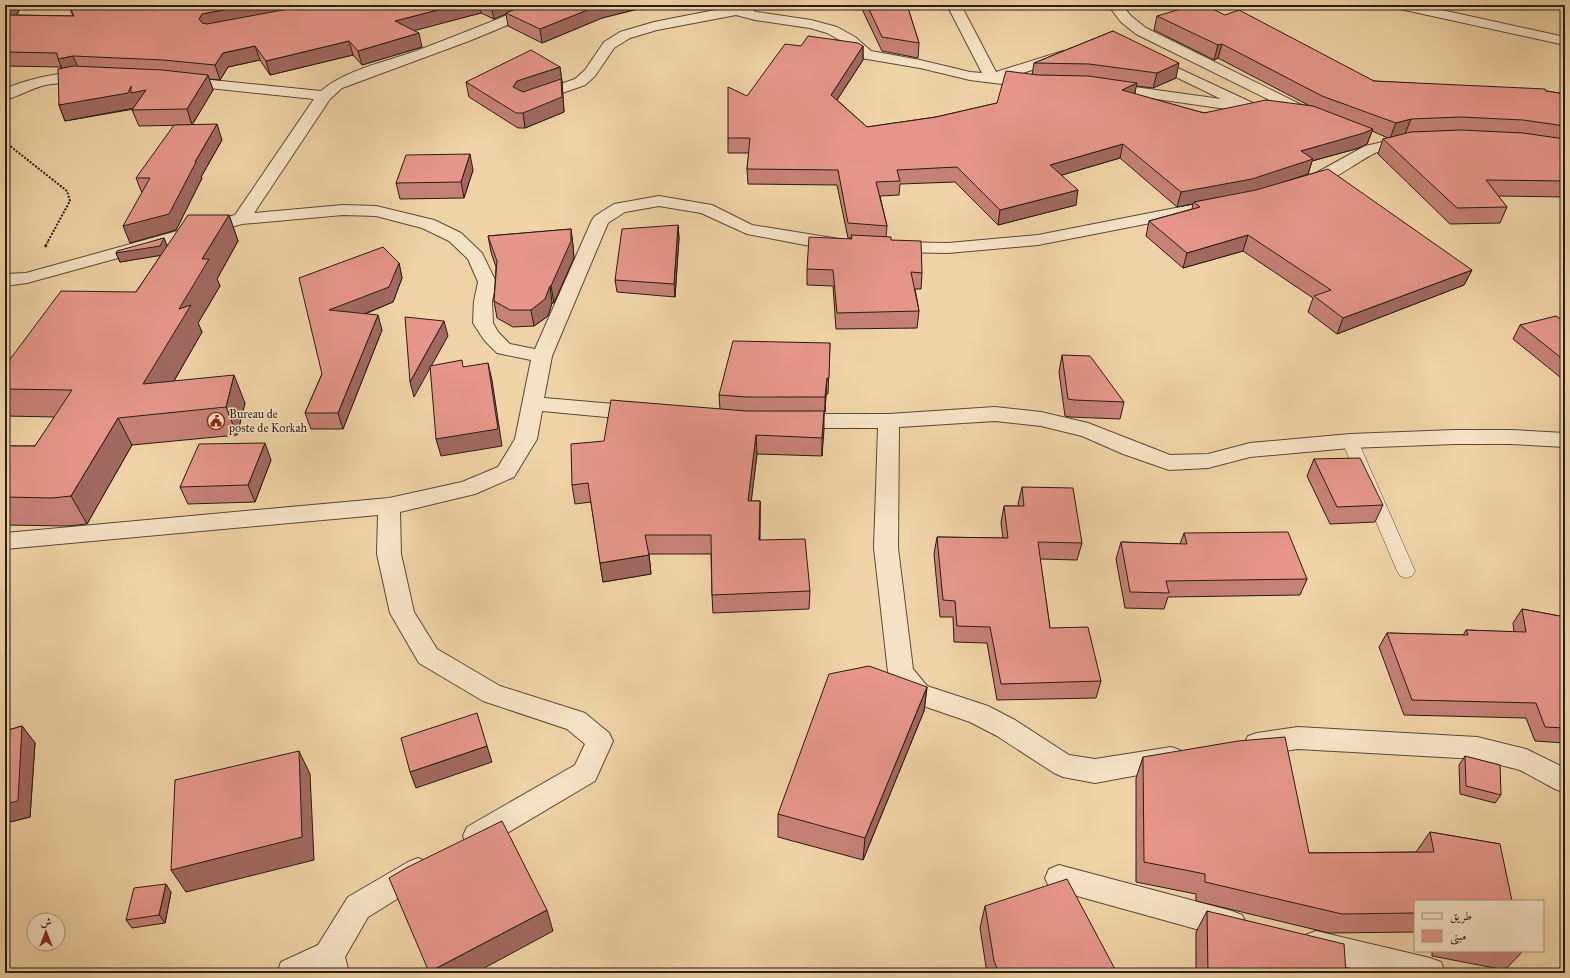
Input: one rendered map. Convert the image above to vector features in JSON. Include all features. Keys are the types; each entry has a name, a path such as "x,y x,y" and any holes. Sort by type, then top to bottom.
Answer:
{"street":[{"path":"241,219 324,96 337,85 464,38 544,5"},
{"path":"526,101 580,82 590,73 609,45 625,35 654,26 760,5"},
{"path":"954,5 992,78"},
{"path":"1115,5 1126,19 1142,31 1326,121"},
{"path":"1400,5 1565,41"},
{"path":"735,10 755,16 811,24 832,30 850,40 866,55 920,64 953,72 1021,82"},
{"path":"992,78 1074,52"},
{"path":"1139,53 1250,107"},
{"path":"5,95 12,91 45,82 79,76 100,77"},
{"path":"168,80 324,96"},
{"path":"1093,86 1312,115"},
{"path":"1368,137 1389,145"},
{"path":"1286,188 1322,177 1371,149 1405,141 1426,140"},
{"path":"5,541 389,506 467,489 506,472 526,439 534,404 542,356 601,220 620,208 659,201 706,209 747,229 805,240 868,246 948,248 1038,240 1228,203"},
{"path":"5,280 27,278 241,219 343,210 376,211 428,224 455,237 476,257 487,282 483,301 483,323 491,336 504,349 542,356"},
{"path":"534,404 654,414"},
{"path":"778,421 889,421 995,414 1041,419 1088,430 1131,449 1169,463 1208,460 1250,450 1350,442 1455,437 1511,437 1565,440"},
{"path":"889,421 886,548 898,629 901,672 918,694 979,714 1006,728 1063,765 1095,771 1194,754"},
{"path":"292,973 331,964 358,906 585,773 600,741 576,721 492,694 428,656 402,613 389,554 389,506"},
{"path":"1233,748 1298,738 1477,748 1526,760 1565,781"},
{"path":"1059,878 1200,918 1254,930"},
{"path":"1292,940 1430,973"}],"lane":[{"path":"1350,442 1406,571"}],"path":[{"path":"5,142 67,191 70,201 27,278"}],"building":[{"path":"5,5 9,5 5,13"},
{"path":"69,5 250,5 202,14 199,19 202,23 207,24 310,5 457,5 395,21 419,33 358,51 349,41 266,61 255,46 223,53 215,65 163,60 73,56 58,59 57,53 5,52 5,15 74,16"},
{"path":"525,5 600,5 540,29 506,13"},
{"path":"867,5 907,5 919,43 882,37"},
{"path":"1194,5 1204,5 1225,15 1239,10 1374,81 1545,89 1546,91 1565,94 1565,126 1523,120 1461,117 1411,119 1396,123 1322,96 1222,44 1218,45 1157,16"},
{"path":"1113,31 1179,63 1157,73 1089,64 1034,63"},
{"path":"808,36 858,43 863,46 831,95 867,127 936,117 997,103 1006,71 1038,75 1088,76 1137,83 1122,90 1204,113 1266,100 1313,106 1373,129 1301,151 1313,159 1252,179 1181,192 1123,144 1050,165 1078,190 1000,210 957,167 897,170 900,181 876,182 887,226 848,223 838,170 747,169 750,138 728,138 728,87 747,96 785,44 801,46"},
{"path":"531,50 560,67 517,81 513,87 523,92 561,79 562,97 523,113 516,113 466,82"},
{"path":"73,66 162,70 208,75 187,109 132,110 146,90 131,93 131,86 128,93 59,105 58,69"},
{"path":"217,124 195,162 169,214 123,226 150,178 136,178 174,125"},
{"path":"1461,130 1523,133 1565,139 1565,181 1486,180 1507,207 1457,208 1383,139 1411,132"},
{"path":"470,154 461,182 396,183 406,155"},
{"path":"1328,169 1472,270 1343,318 1314,296 1331,290 1248,235 1187,253 1149,221 1200,207 1194,202 1256,190"},
{"path":"188,215 229,215 202,259 209,259 179,309 191,305 143,384 234,375 226,407 118,418 71,496 52,498 5,497 5,446 35,446 72,390 5,389 5,366 61,291 136,292"},
{"path":"678,225 674,284 615,280 622,229"},
{"path":"571,229 571,241 545,299 531,310 510,310 494,301 497,261 488,236"},
{"path":"851,235 891,237 891,240 921,241 922,273 911,272 919,311 837,313 833,270 807,269 809,237 852,239"},
{"path":"164,238 160,246 116,253 117,251"},
{"path":"383,247 399,263 389,287 329,310 378,315 338,413 305,413 322,374 299,278"},
{"path":"1556,316 1565,322 1565,361 1520,325"},
{"path":"405,317 444,321 410,382"},
{"path":"733,341 830,343 829,378 827,378 825,397 747,397 719,395"},
{"path":"1062,355 1090,356 1124,402 1068,399"},
{"path":"462,360 463,367 488,363 498,429 436,439 430,366"},
{"path":"611,400 746,411 824,411 822,438 756,435 748,501 760,501 759,540 805,539 810,591 712,595 711,535 645,535 649,555 600,563 588,483 572,485 571,444 604,441"},
{"path":"265,443 248,485 180,487 199,444"},
{"path":"1360,458 1383,505 1337,507 1314,459"},
{"path":"1022,487 1073,488 1082,543 1038,542 1050,628 1088,627 1101,681 1001,684 990,627 957,626 955,601 943,600 937,537 1008,538 1004,506 1024,506"},
{"path":"1288,532 1307,579 1166,581 1169,593 1130,592 1121,542 1187,544 1184,533"},
{"path":"1522,609 1565,617 1565,728 1545,727 1536,703 1412,700 1387,633 1468,635 1466,630 1526,632"},
{"path":"869,666 927,687 865,838 778,814 829,674"},
{"path":"477,713 487,746 410,772 401,738"},
{"path":"22,726 18,801 5,804 5,731"},
{"path":"1285,737 1309,853 1434,852 1430,832 1500,844 1512,900 1414,900 1414,913 1342,914 1205,882 1205,874 1144,862 1143,757 1238,741"},
{"path":"299,751 302,837 171,870 175,780"},
{"path":"1465,756 1500,765 1501,795 1466,786"},
{"path":"502,821 547,910 429,972 389,878 406,868"},
{"path":"1067,879 1117,973 999,973 994,961 985,906"},
{"path":"166,884 159,915 126,920 134,888"},
{"path":"1207,911 1344,944 1346,973 1208,973"}],"place":[{"name":"Bureau de poste de Korkah","path":"216,421"}]}
